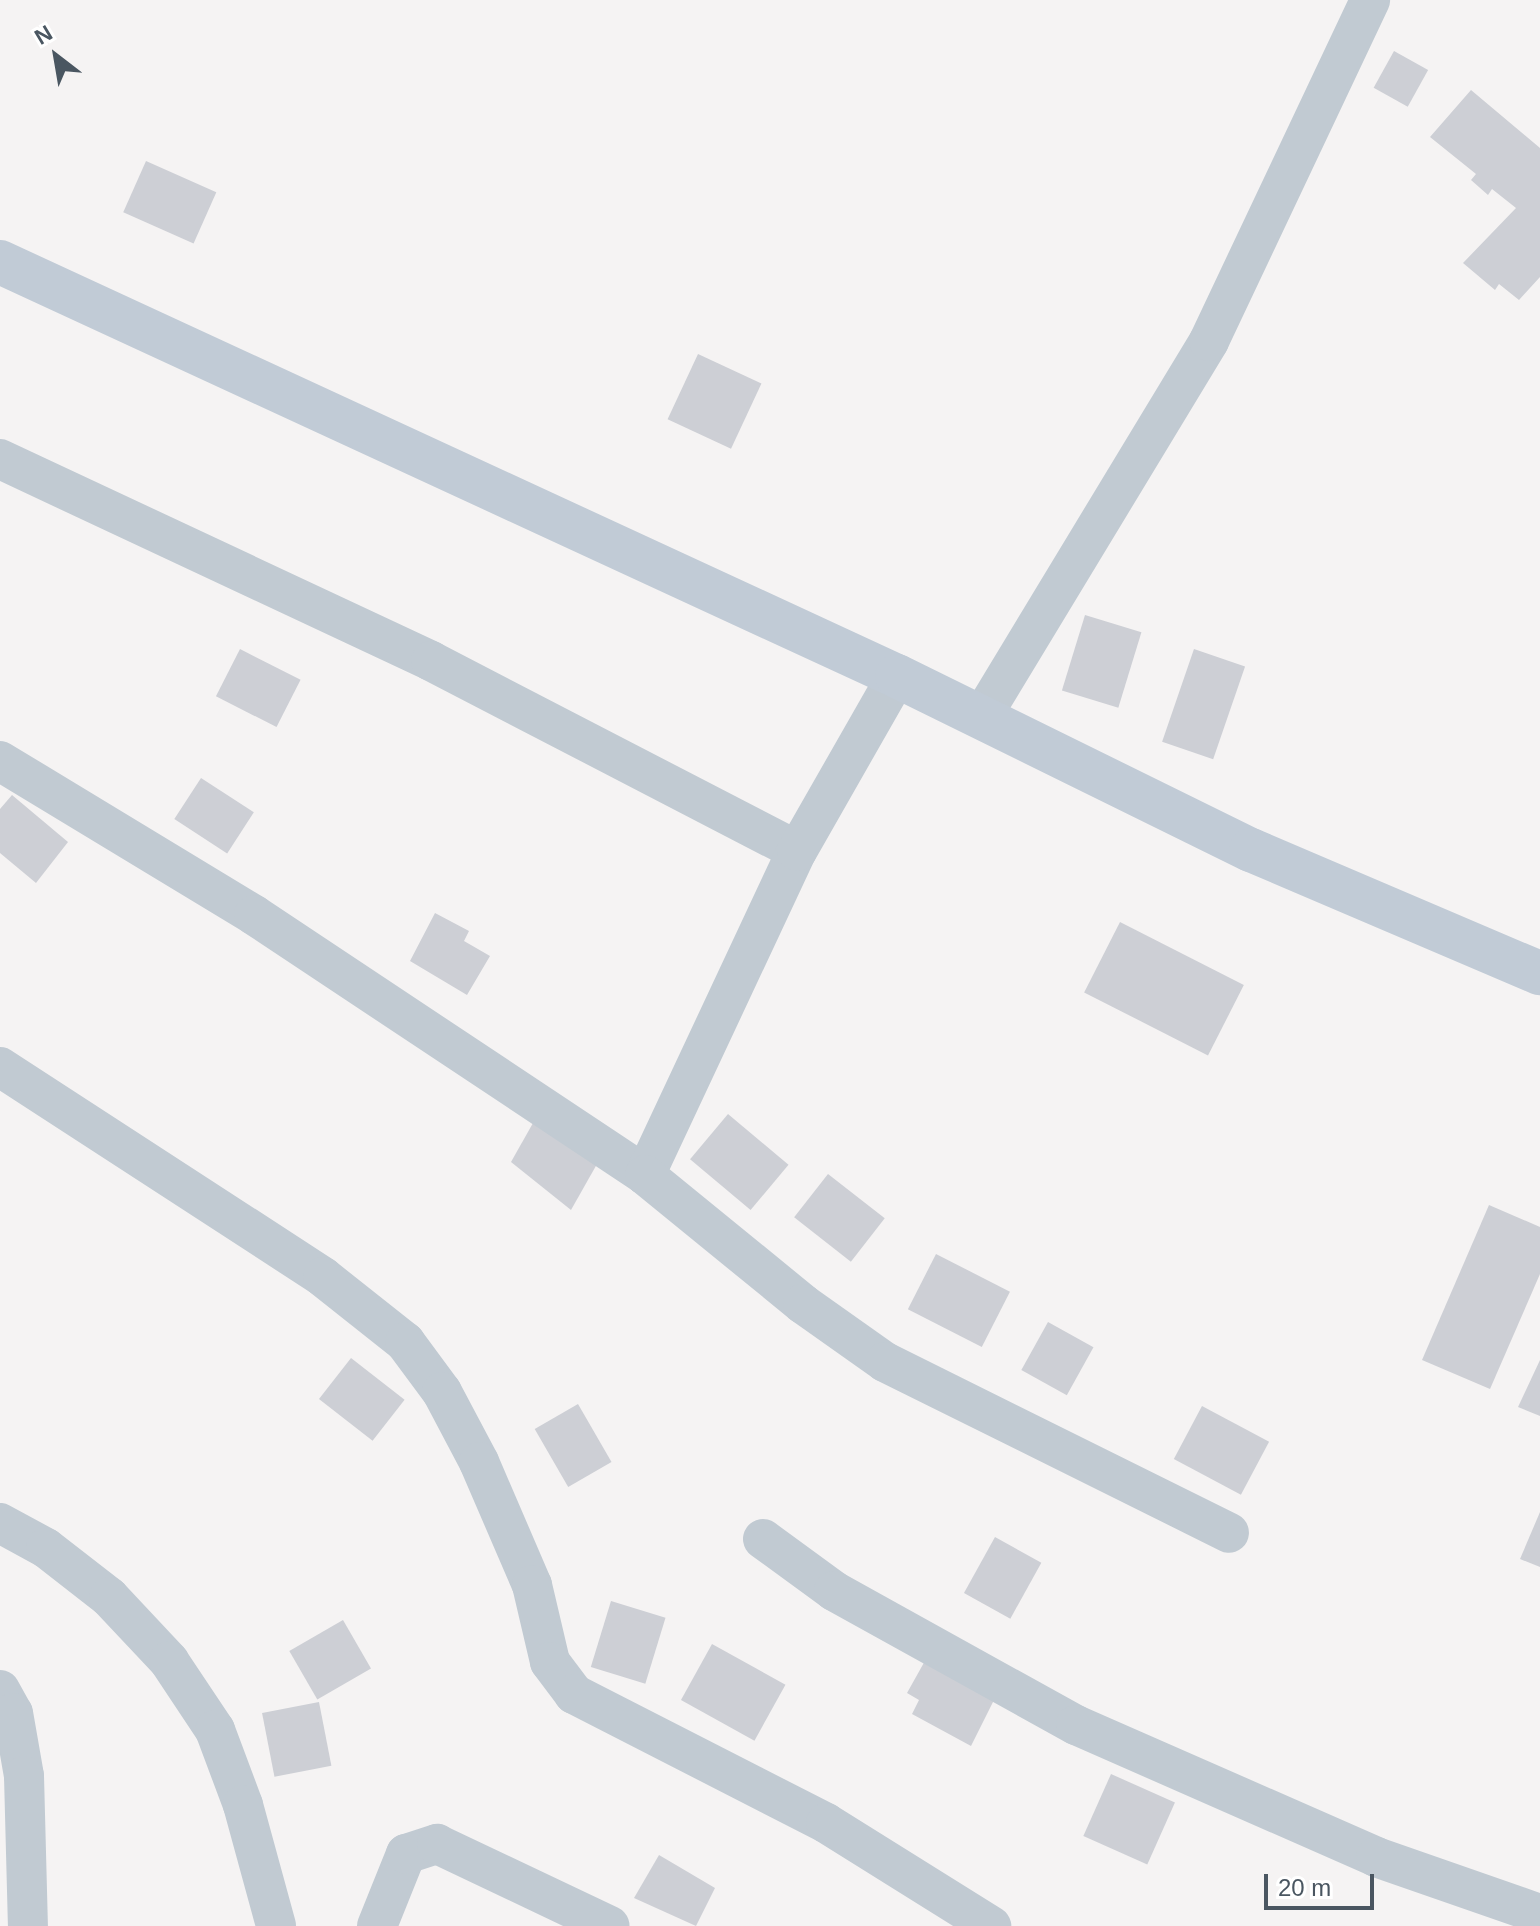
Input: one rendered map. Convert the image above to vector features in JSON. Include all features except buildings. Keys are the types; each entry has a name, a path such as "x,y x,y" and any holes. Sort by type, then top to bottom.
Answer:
{"main road":[{"path":"0,262 897,676 1251,850 1540,973"}],"street":[{"path":"982,716 1202,354 1370,0"},
{"path":"0,459 431,661 797,851"},
{"path":"645,1175 797,851 897,676"},
{"path":"0,761 254,915 645,1175 803,1304 885,1362 1229,1533"},
{"path":"0,1067 323,1277 405,1342 442,1392 479,1462 532,1585 550,1662 574,1694 826,1823 991,1926"},
{"path":"0,1523 46,1548 109,1597 169,1661 215,1730 243,1805 276,1926"},
{"path":"763,1539 834,1591 1076,1725 1376,1857 1540,1914"},
{"path":"0,1690 13,1713 24,1776 28,1926"},
{"path":"377,1926 406,1854 417,1846 437,1844 610,1926"}]}
